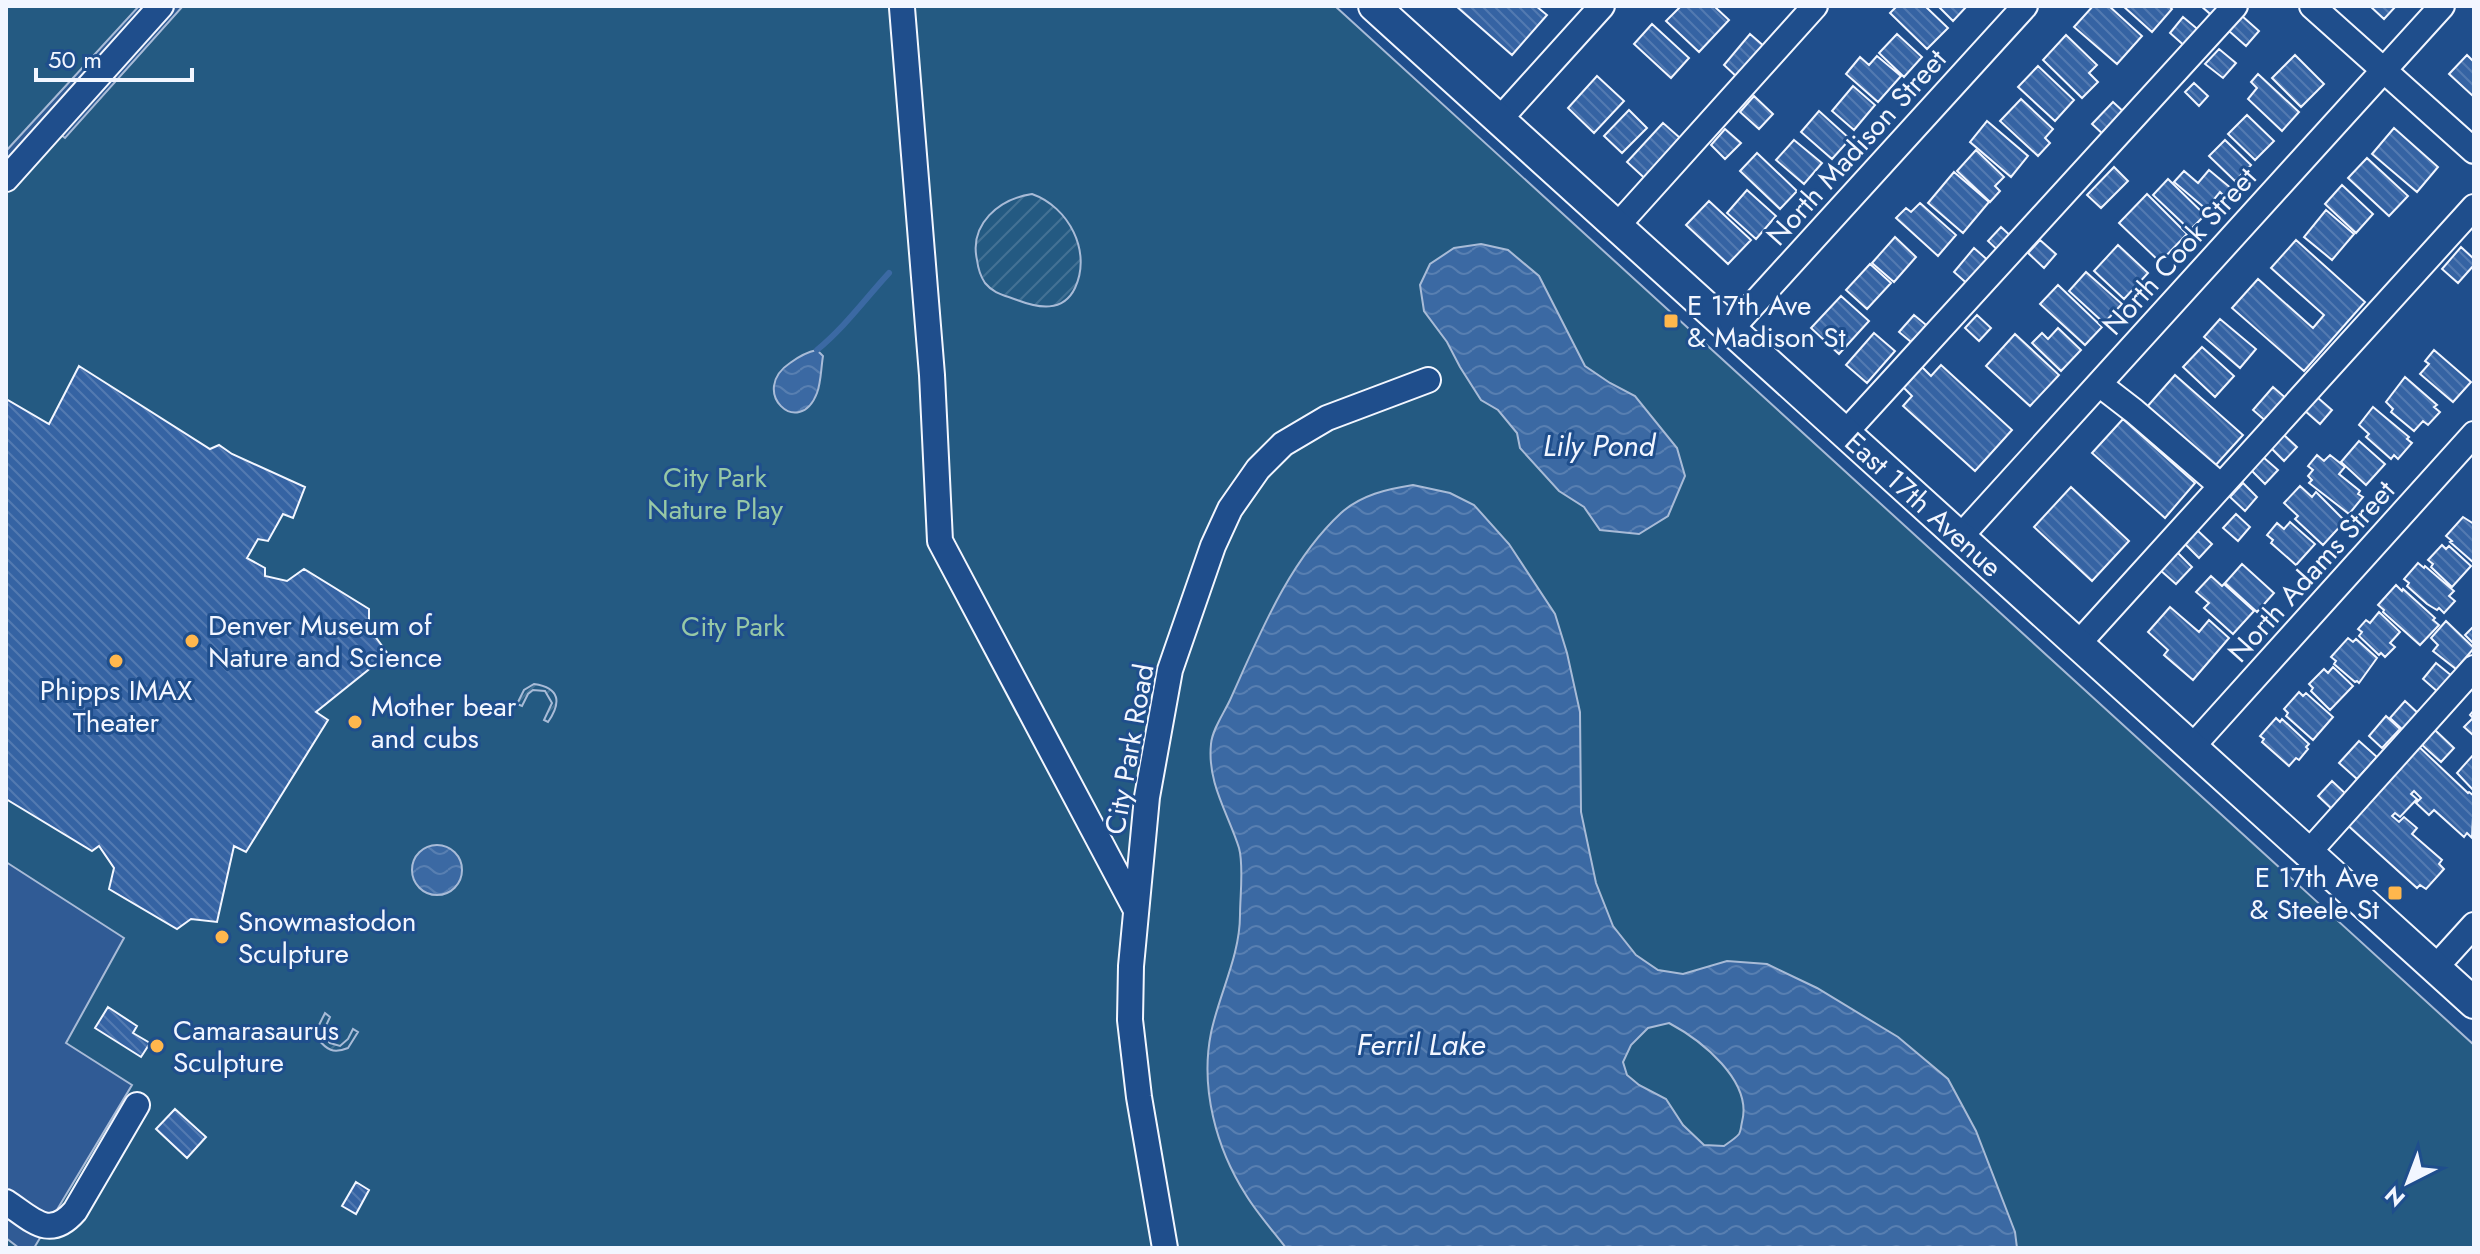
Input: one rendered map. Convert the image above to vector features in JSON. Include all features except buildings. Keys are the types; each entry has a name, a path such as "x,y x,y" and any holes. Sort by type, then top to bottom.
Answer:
{"main road":[{"name":"East 17th Avenue","path":"1385,9 1617,226 2474,1003"}],"street":[{"path":"6,179 161,6"},
{"path":"1500,119 1602,6"},
{"path":"1617,226 1815,6"},
{"name":"North Madison Street","path":"1731,329 2025,6"},
{"path":"1845,433 2235,6"},
{"path":"2312,6 2474,151"},
{"name":"North Cook Street","path":"1960,537 2442,6"},
{"path":"902,8 932,375 940,541 1135,908"},
{"path":"2078,644 2474,207"},
{"name":"City Park Road","path":"1165,1248 1139,1097 1130,1020 1135,908 1147,797 1170,670 1213,546 1230,509 1258,469 1283,444 1327,418 1428,380"},
{"path":"2099,384 2221,486"},
{"name":"North Adams Street","path":"2192,747 2474,434"},
{"path":"2308,853 2474,668"},
{"path":"2435,968 2474,925"},
{"path":"6,1202 41,1225 53,1227 65,1223 137,1105"}],"green space":[{"name":"City Park","path":"6,6 1335,6 2474,1045 2474,1248 6,1248"},
{"path":"1032,194 1057,209 1074,232 1079,246 1080,274 1075,288 1064,302 1057,305 1025,303 996,292 985,283 977,263 978,235 989,215 1008,201"},
{"path":"534,684 549,689 556,697 555,709 548,722 544,720 552,703 545,691 533,690 522,706 517,704 524,690"},
{"path":"325,1013 330,1017 324,1037 330,1043 340,1046 353,1029 358,1032 348,1048 331,1050 317,1038 318,1027"}],"shaded area":[{"path":"139,6 183,6 65,138 47,124 6,168 6,151"},
{"path":"6,862 124,938 66,1043 132,1085 34,1248 19,1248 6,1238"}],"water":[{"name":"Lily Pond","path":"1481,244 1508,250 1539,276 1585,366 1635,396 1677,448 1685,476 1668,516 1639,534 1600,530 1584,507 1559,491 1520,448 1517,433 1498,410 1481,400 1447,342 1424,311 1420,285 1430,264 1454,248"},
{"path":"817,350 823,356 817,393 809,406 799,412 789,412 775,397 774,386 778,374 796,359"},
{"name":"Ferril Lake","path":"1413,485 1450,493 1474,505 1509,544 1555,614 1580,712 1581,812 1596,883 1613,926 1636,955 1658,970 1683,974 1727,961 1767,964 1817,988 1898,1037 1948,1079 1976,1131 2015,1232 2017,1248 1286,1248 1235,1177 1219,1138 1209,1096 1211,1033 1237,945 1242,872 1239,848 1215,785 1211,744 1216,727 1276,601 1322,532 1357,502 1375,494","holes":["1669,1023 1709,1051 1732,1077 1740,1092 1743,1107 1740,1131 1724,1146 1704,1145 1683,1125 1666,1099 1627,1075 1623,1062 1631,1045 1648,1028"]},
{"path":"437,845 454,853 462,870 454,887 437,895 420,887 412,870 420,853"}],"waterway":[{"path":"817,350 889,273"}],"place":[{"name":"E 17th Ave & Madison St","path":"1671,321"},
{"name":"Denver Museum of Nature and Science","path":"192,641"},
{"name":"Phipps IMAX Theater","path":"116,661"},
{"name":"Mother bear and cubs","path":"355,722"},
{"name":"E 17th Ave & Steele St","path":"2395,893"},
{"name":"Snowmastodon Sculpture","path":"222,937"},
{"name":"Camarasaurus Sculpture","path":"157,1046"}],"park label":[{"name":"City Park Nature Play","path":"715,493"}]}
